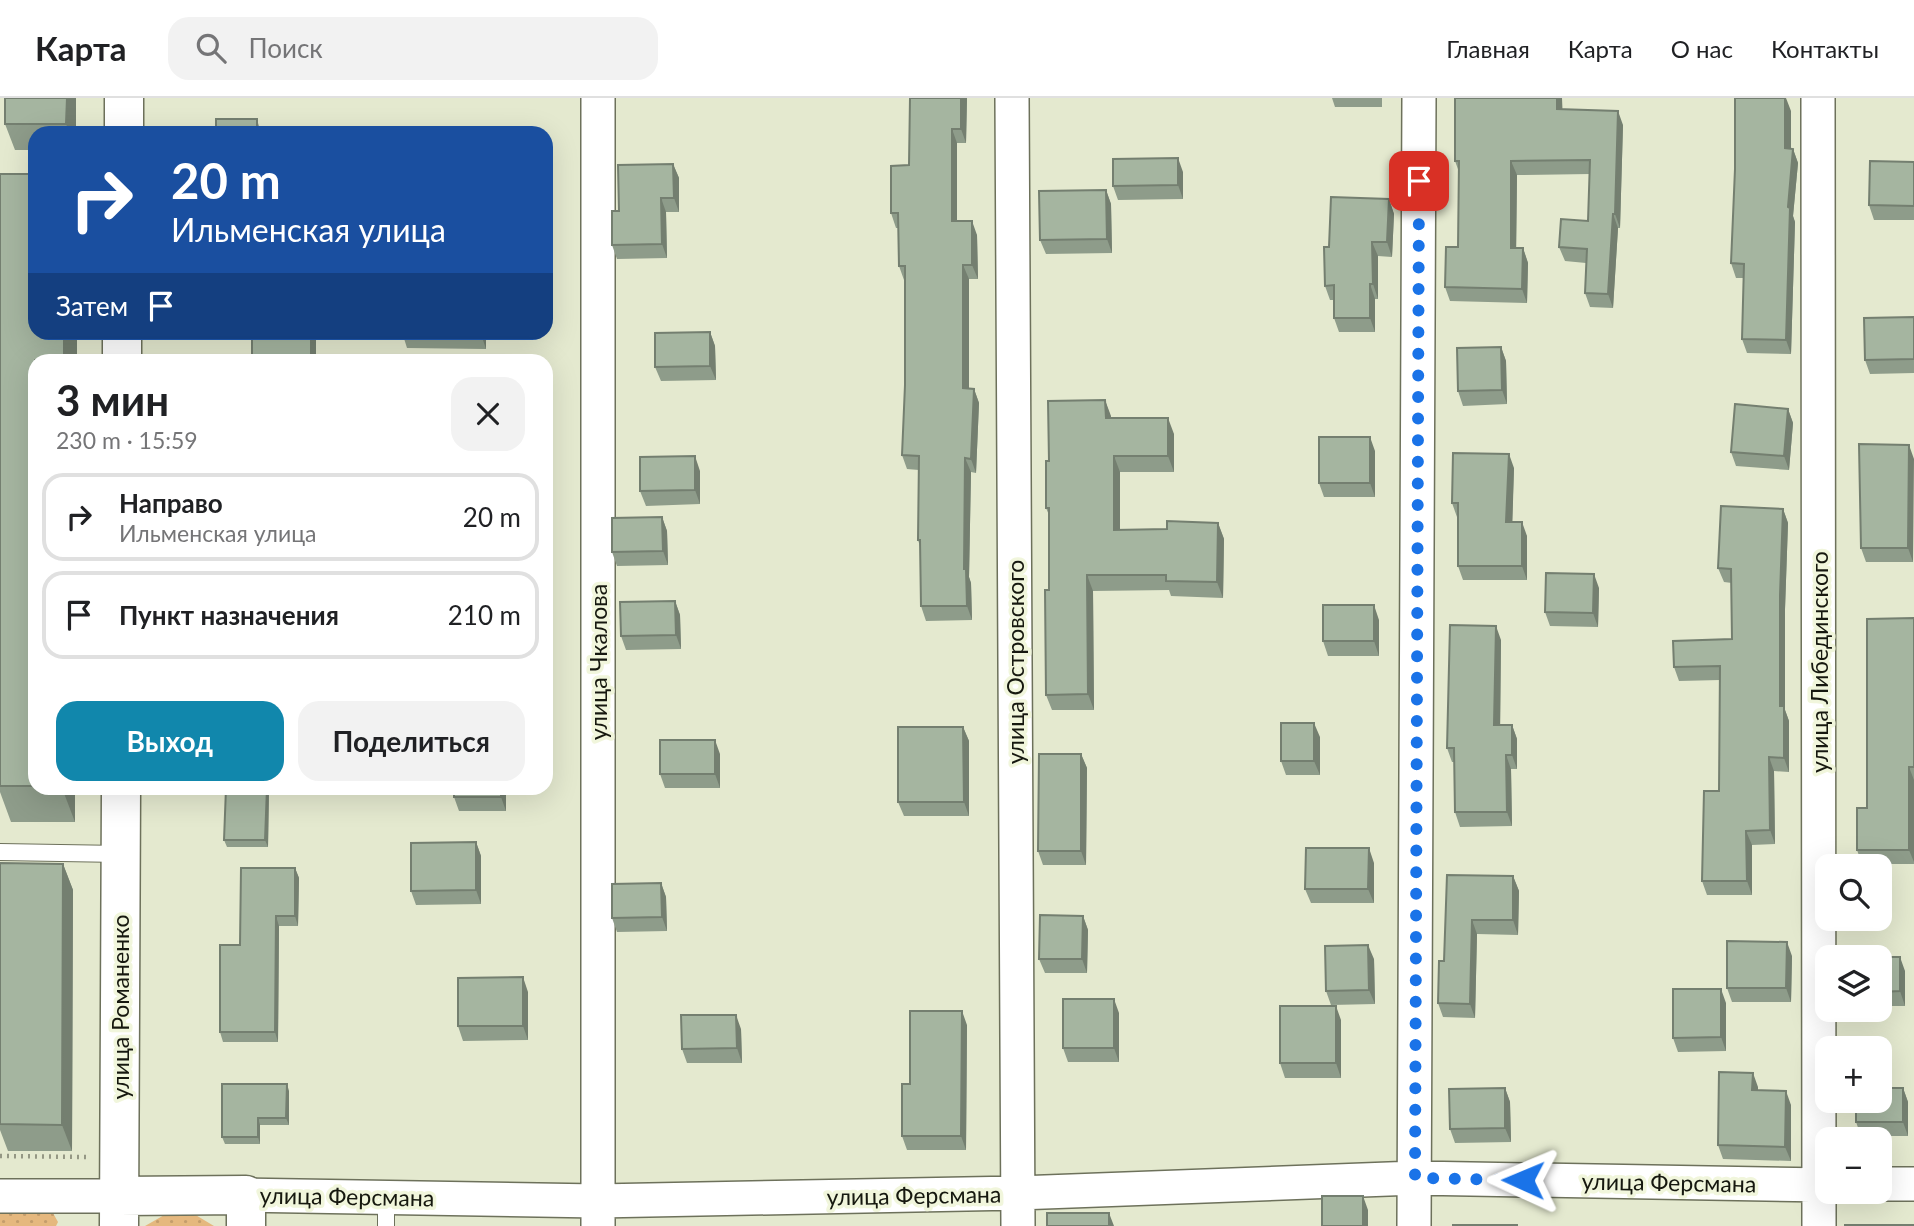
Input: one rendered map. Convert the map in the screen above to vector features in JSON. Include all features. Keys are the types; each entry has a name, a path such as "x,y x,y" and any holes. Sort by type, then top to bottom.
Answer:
{"main road":[{"path":"124,98 124,126"},
{"name":"улица Романенко","path":"119,1211 121,795"},
{"name":"улица Ферсмана","path":"119,1211 246,1211"}],"street":[{"name":"улица Чкалова","path":"598,98 598,1213"},
{"name":"улица Островского","path":"1012,98 1018,1226"},
{"path":"1415,1226 1419,98"},
{"name":"улица Либединского","path":"1818,98 1823,1127"},
{"name":"улица Ферсмана","path":"246,1211 598,1213 1415,1178 1815,1185"},
{"path":"1892,1184 1914,1184"},
{"name":"улица Ферсмана","path":"0,1196 119,1211"},
{"name":"улица Либединского","path":"1819,1226 1821,1204"}],"lane":[{"path":"0,852 121,854"}],"path":[{"path":"0,1156 88,1157"}],"shaded area":[{"path":"0,1213 53,1213 58,1222 56,1226 0,1226"},
{"path":"166,1214 194,1214 214,1226 145,1226"}],"building":[{"path":"5,98 67,98 66,124 5,124"},
{"path":"910,98 961,98 961,129 952,129 952,221 972,221 972,265 963,265 963,388 974,389 971,459 965,458 964,569 967,606 921,606 918,540 919,456 902,455 905,266 899,266 898,213 891,213 891,166 909,165"},
{"path":"1455,98 1557,98 1557,109 1618,111 1615,214 1608,294 1585,293 1587,249 1559,247 1561,219 1588,221 1590,160 1511,161 1511,248 1523,248 1522,289 1445,287 1446,247 1458,247 1459,161 1455,161"},
{"path":"1735,98 1785,98 1785,148 1793,149 1788,207 1786,340 1742,339 1744,264 1731,263"},
{"path":"216,119 257,119 257,126 216,126"},
{"path":"1178,158 1178,185 1113,186 1113,159"},
{"path":"1870,161 1914,162 1914,206 1869,205"},
{"path":"673,164 674,198 661,198 662,244 612,245 612,211 619,211 618,165"},
{"path":"0,174 28,174 28,340 64,340 64,354 28,354 28,786 0,786"},
{"path":"1106,190 1107,239 1040,240 1039,191"},
{"path":"1331,197 1389,199 1387,242 1372,242 1373,284 1370,284 1370,318 1334,318 1334,285 1325,286 1324,247 1329,247"},
{"path":"1914,317 1914,359 1865,360 1864,318"},
{"path":"710,332 710,366 655,367 655,333"},
{"path":"252,340 311,340 311,354 252,354"},
{"path":"1501,347 1502,390 1458,391 1457,348"},
{"path":"1105,400 1106,418 1168,418 1168,456 1114,456 1114,530 1167,529 1167,521 1218,523 1217,582 1166,581 1166,575 1087,575 1088,694 1046,695 1045,590 1049,590 1049,508 1046,508 1046,461 1049,461 1048,401"},
{"path":"1735,404 1788,409 1784,456 1731,452"},
{"path":"1319,437 1370,437 1370,483 1319,483"},
{"path":"1859,444 1909,445 1908,548 1861,548"},
{"path":"1453,453 1509,454 1506,522 1522,522 1522,566 1458,566 1458,503 1452,503"},
{"path":"695,456 695,490 640,491 640,457"},
{"path":"1721,506 1783,509 1780,706 1784,706 1784,758 1769,757 1770,830 1746,831 1747,881 1702,881 1704,791 1719,791 1720,666 1674,667 1673,641 1732,639 1731,569 1718,568"},
{"path":"662,517 663,551 612,552 612,518"},
{"path":"1546,573 1594,574 1593,613 1545,612"},
{"path":"675,601 676,635 621,636 620,602"},
{"path":"1323,605 1374,605 1374,641 1323,641"},
{"path":"1914,618 1914,767 1909,767 1909,850 1857,850 1857,808 1867,808 1867,619"},
{"path":"1450,625 1496,626 1494,725 1512,725 1512,755 1506,755 1507,812 1455,812 1454,748 1447,748"},
{"path":"1281,723 1314,723 1314,761 1281,761"},
{"path":"898,727 963,727 964,802 898,802"},
{"path":"660,740 715,740 715,774 660,774"},
{"path":"1039,754 1081,754 1081,851 1038,851"},
{"path":"226,795 267,795 265,840 224,840"},
{"path":"454,795 501,795 501,797"},
{"path":"476,842 476,890 411,891 411,843"},
{"path":"1306,848 1369,848 1368,889 1305,889"},
{"path":"0,863 63,864 62,1125 0,1124"},
{"path":"241,868 295,868 295,916 276,916 275,1032 220,1032 220,945 240,945"},
{"path":"1447,875 1513,876 1513,920 1472,920 1470,1004 1438,1003 1439,961 1444,961"},
{"path":"661,883 662,917 612,918 612,884"},
{"path":"1040,915 1083,916 1082,959 1039,959"},
{"path":"1727,941 1787,942 1786,988 1727,988"},
{"path":"1368,945 1369,990 1326,991 1325,946"},
{"path":"1892,957 1900,957 1900,991 1892,991"},
{"path":"523,977 523,1026 458,1026 458,978"},
{"path":"1673,989 1721,989 1721,1037 1673,1038"},
{"path":"1063,999 1114,999 1114,1048 1063,1048"},
{"path":"1280,1006 1336,1006 1336,1063 1280,1063"},
{"path":"910,1011 962,1011 961,1136 902,1136 902,1084 910,1084"},
{"path":"681,1015 736,1015 737,1048 682,1049"},
{"path":"1719,1072 1753,1073 1752,1090 1786,1091 1785,1147 1718,1145"},
{"path":"222,1084 287,1084 286,1118 258,1118 258,1137 222,1137"},
{"path":"1505,1088 1505,1128 1450,1129 1449,1089"},
{"path":"1892,1088 1903,1088 1903,1122 1856,1122 1856,1113 1892,1113"},
{"path":"1322,1196 1363,1196 1363,1226 1322,1226"},
{"path":"1047,1213 1109,1213 1109,1226 1047,1226"},
{"path":"1517,1225 1517,1226 1453,1226"},
{"path":"1914,1225 1914,1226 1845,1226"}],"route":[{"path":"1419,181 1415,1178 1523,1180"}]}
